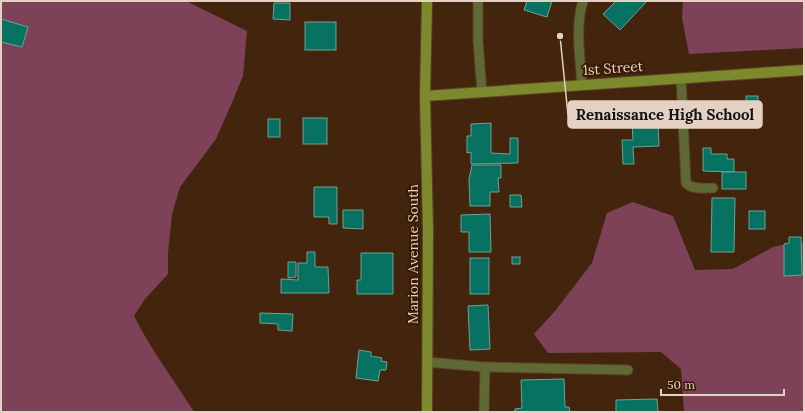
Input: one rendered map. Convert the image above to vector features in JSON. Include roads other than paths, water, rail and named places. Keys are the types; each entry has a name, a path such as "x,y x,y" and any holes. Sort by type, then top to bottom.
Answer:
{"main road":[{"name":"Marion Avenue South","path":"427,1 425,96 428,230 427,412"},
{"name":"1st Street","path":"425,96 582,84 804,70"}],"lane":[{"path":"478,1 478,41 482,92"},
{"path":"582,84 579,42 580,15 583,1"},
{"path":"681,78 686,183 688,186 693,187 713,188"},
{"path":"427,362 485,367 628,370"},
{"path":"484,412 485,367"}],"place":[{"name":"Renaissance High School","path":"560,36"}]}
